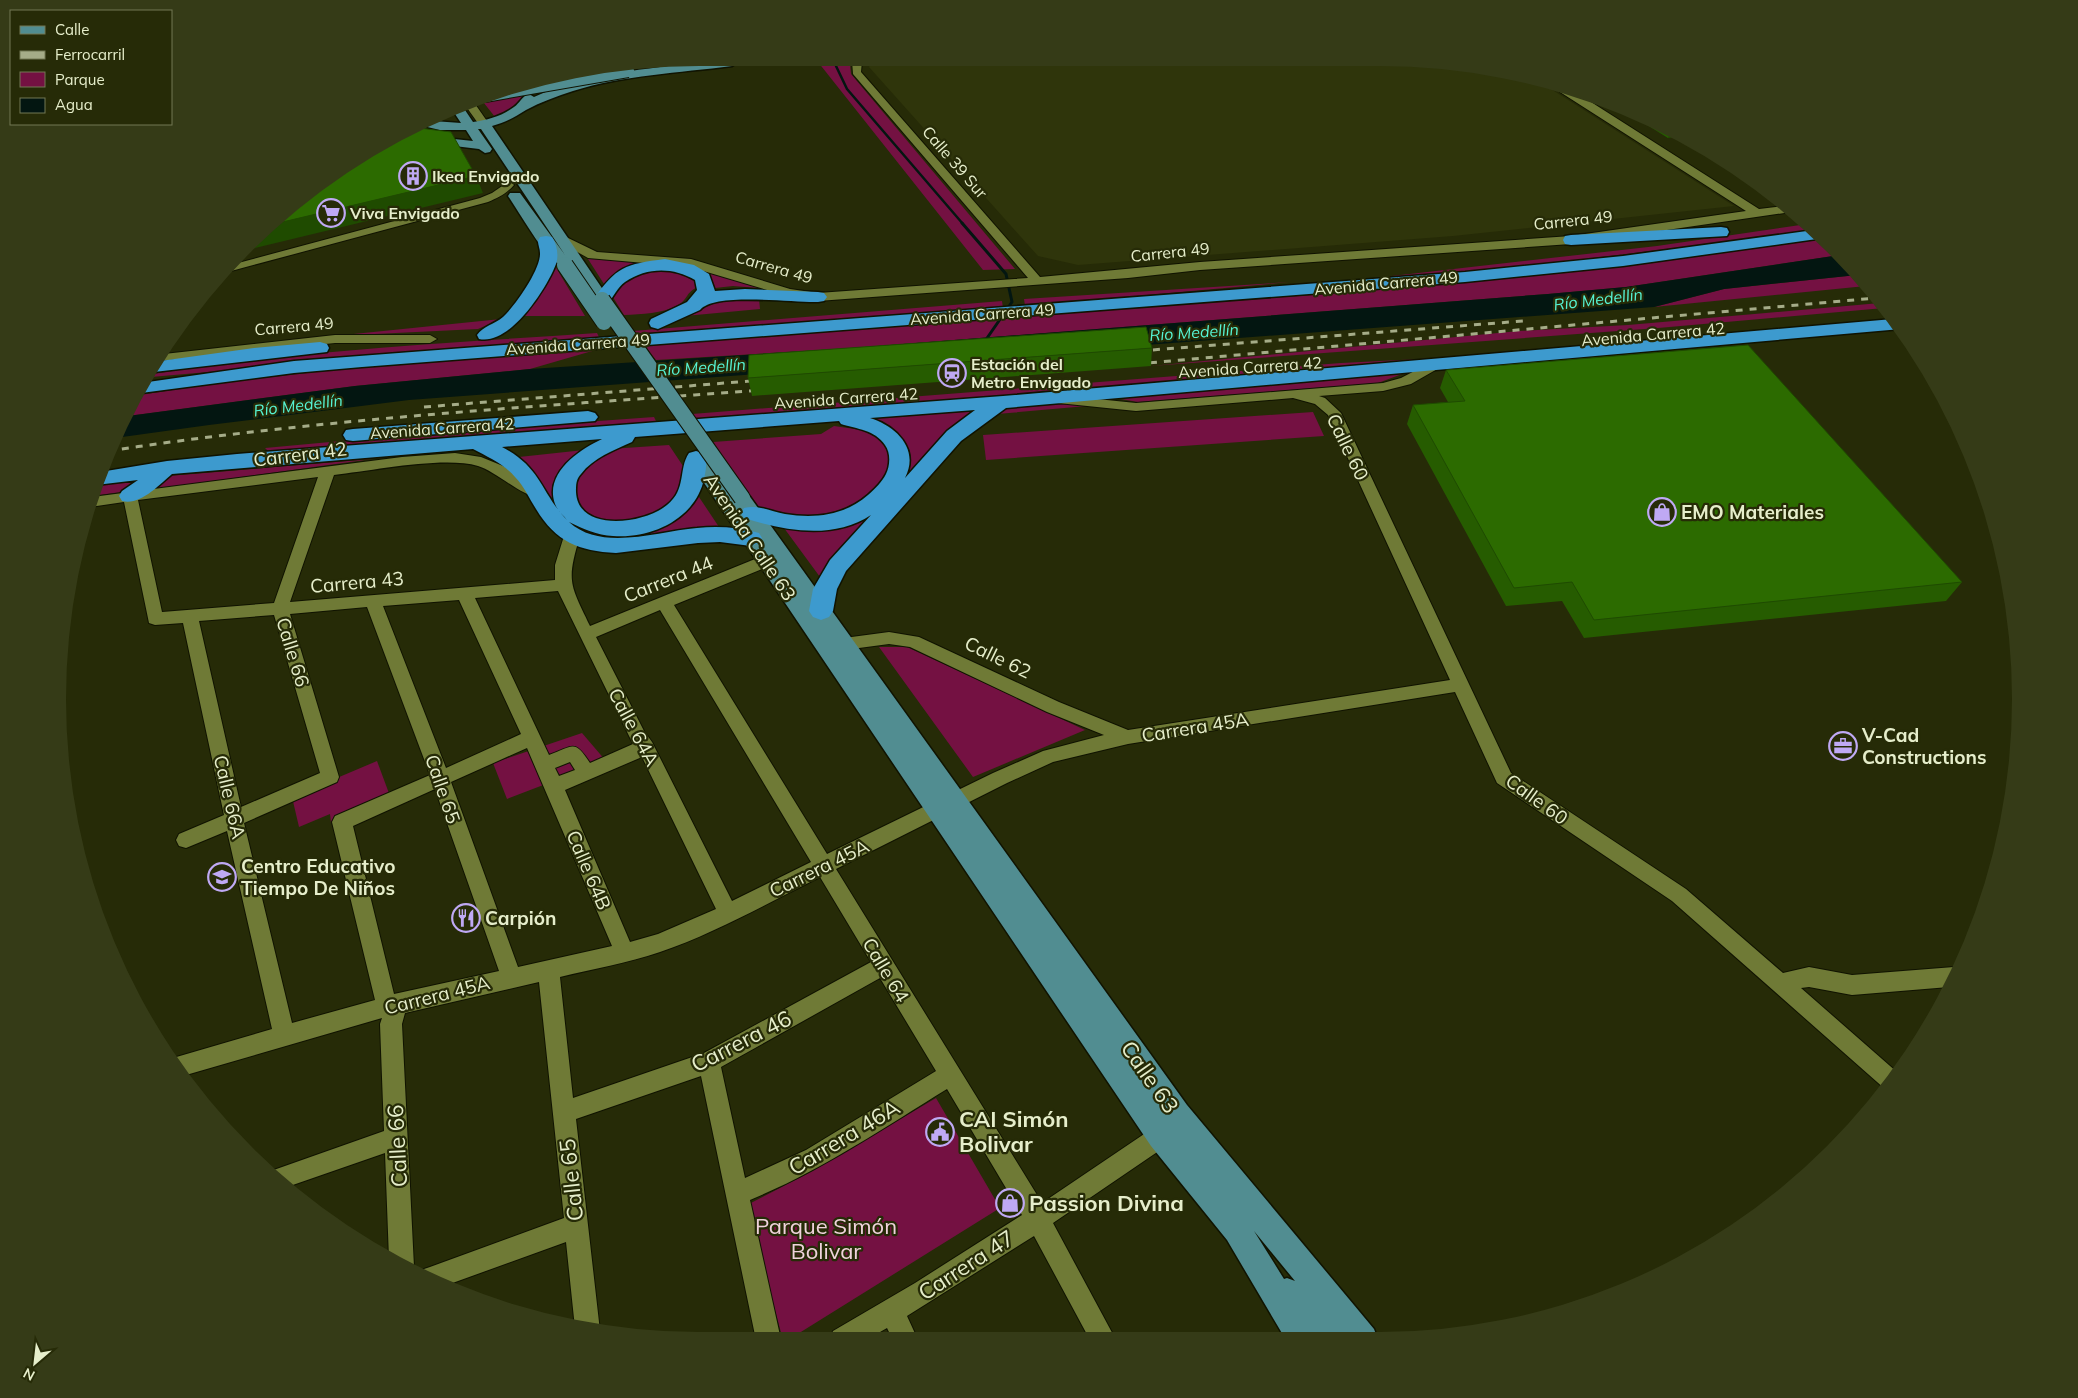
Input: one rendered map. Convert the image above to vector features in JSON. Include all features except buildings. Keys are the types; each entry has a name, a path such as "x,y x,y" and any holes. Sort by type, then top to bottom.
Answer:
{"highway":[{"name":"Avenida Carrera 49","path":"161,366 254,354 658,323 996,290 1390,269 1596,248 1795,222"},
{"path":"1571,240 1720,232"},
{"name":"Avenida Carrera 49","path":"149,387 362,360 1465,277 1578,266 1809,235"},
{"path":"486,335 508,322 523,307 547,264 554,240"},
{"path":"602,300 611,285 631,271 653,265 682,266 702,275 708,287 702,300 683,314 658,323"},
{"path":"1246,294 1390,269"},
{"path":"702,300 726,294 818,298"},
{"name":"Avenida Carrera 42","path":"112,464 272,443 438,428 1014,385 1881,315"},
{"name":"Avenida Carrera 42","path":"107,478 177,467 1053,398 1889,325"},
{"path":"1725,328 1784,334"},
{"path":"152,382 196,380"},
{"path":"821,611 825,589 838,566 954,436 1003,402"},
{"path":"966,426 1005,418 1136,407"},
{"path":"747,506 769,519 798,523 832,522 862,511 887,490 900,469 900,460 890,438 874,427 831,416"},
{"path":"638,431 584,458 568,475 564,490 566,505 576,517 593,525 615,530 637,529 656,523 669,516 681,505 689,493 696,458"},
{"path":"130,496 177,467 272,443"},
{"path":"477,443 498,454 522,471 550,515 572,536 588,542 609,545 705,535 751,538"}],"main road":[{"path":"435,125 470,126 484,124 518,111 552,93 605,80 704,66"},
{"path":"593,75 605,80"},
{"path":"552,93 565,81"},
{"path":"499,146 501,130 529,99 528,90"},
{"path":"461,113 492,160"},
{"path":"484,124 554,240"},
{"path":"435,125 483,146"},
{"path":"410,137 483,146"},
{"path":"505,180 554,240"},
{"name":"Avenida Calle 63","path":"554,240 565,264 766,561 946,805"},
{"name":"Avenida Calle 63","path":"554,240 602,300 844,644 946,805"},
{"name":"Calle 63","path":"946,805 1161,1136 1237,1230 1298,1332"},
{"name":"Calle 63","path":"946,805 1177,1115 1355,1332"},
{"path":"1237,1230 1319,1332"}],"street":[{"name":"Calle 39 Sur","path":"857,66 856,72 1036,281"},
{"path":"1578,99 1756,212"},
{"path":"473,108 484,124"},
{"path":"239,266 484,200 496,195 505,180"},
{"name":"Carrera 49","path":"1022,288 1036,281 1200,266 1571,240 1780,210"},
{"name":"Carrera 49","path":"554,240 597,256 691,262 788,292 818,298 996,290"},
{"name":"Carrera 49","path":"167,357 335,339 430,339"},
{"name":"Avenida Carrera 42","path":"1053,398 1136,407 1296,395 1395,385 1434,365"},
{"name":"Calle 60","path":"1296,395 1320,402 1334,413 1459,685 1504,778 1679,895 1886,1077"},
{"name":"Carrera 42","path":"99,501 402,462 469,459 498,469 537,493"},
{"name":"Calle 66","path":"234,819 330,777 280,608 328,471"},
{"name":"Carrera 43","path":"130,496 155,619 563,585"},
{"name":"Calle 64A","path":"572,536 563,565 563,585 728,913"},
{"name":"Carrera 44","path":"586,634 766,561"},
{"path":"464,593 553,786 646,747"},
{"name":"Calle 65","path":"373,601 440,778 511,977"},
{"name":"Calle 64","path":"664,603 1038,1219 1100,1332"},
{"name":"Calle 66A","path":"190,616 234,819 286,1037"},
{"name":"Calle 62","path":"844,644 889,638 913,641 1053,707 1128,737"},
{"name":"Carrera 45A","path":"183,1065 387,1012 511,977 625,953 661,942 728,913 1049,756 1128,737 1459,685"},
{"path":"440,778 531,738"},
{"path":"544,764 574,754 586,772"},
{"name":"Calle 66","path":"402,1257 396,1138 387,1012 342,822 440,778"},
{"name":"Calle 64B","path":"553,786 625,953"},
{"path":"186,840 234,819"},
{"name":"Carrera 46","path":"564,1112 709,1062 883,966"},
{"name":"Calle 65","path":"550,970 587,1322"},
{"path":"1780,983 1809,977 1852,985 1947,978"},
{"path":"709,1062 766,1332"},
{"name":"Carrera 46A","path":"736,1194 777,1177 814,1158 949,1074"},
{"name":"Carrera 47","path":"856,1332 892,1312 1038,1219 1161,1136"},
{"path":"284,1177 396,1138"},
{"path":"439,1276 576,1226"},
{"path":"892,1312 902,1332"}],"shaded area":[{"path":"1379,66 1462,72 1502,78 1555,92 1734,206 1453,236 1078,265 1038,256 869,67"}],"green space":[{"path":"821,66 850,66 851,74 1015,269 983,270"},
{"path":"522,95 521,102 506,113 495,117 485,104 496,100 509,96"},
{"path":"1798,225 1805,232 1527,266 1313,285 1657,246"},
{"path":"1814,240 1830,256 1626,287 852,348 656,360 643,343 1369,291 1608,267"},
{"path":"591,257 601,260 671,262 696,266 769,289 733,286 715,288 711,278 704,271 688,265 666,263 635,266 621,272 604,284 588,259"},
{"path":"555,266 585,316 522,316"},
{"path":"665,267 694,276 701,286 692,290 681,303 672,308 652,313 624,315 611,294 627,277"},
{"path":"1849,276 1859,287 1654,307 1724,289"},
{"path":"1290,282 1025,306 1024,299"},
{"path":"727,297 759,299 760,309 685,316 694,313 710,301"},
{"path":"1002,301 1003,308 636,335 633,331"},
{"path":"1873,304 1877,309 1658,328 1151,366 1519,331 1628,325"},
{"path":"501,319 478,329 334,336"},
{"path":"597,333 599,337 364,356 155,377 157,373 263,359 430,344"},
{"path":"606,347 530,369 355,386 134,415 145,394 314,372"},
{"path":"1440,358 1050,393 698,421 692,414 1341,363"},
{"path":"1410,371 1378,383 1138,402 1115,398"},
{"path":"1058,403 1087,406 997,414 1009,408"},
{"path":"974,411 820,577 784,528 812,530 875,511 905,477 909,452 900,436 869,419"},
{"path":"1313,412 1324,436 986,460 983,435"},
{"path":"654,417 658,425 269,452 265,448 417,434"},
{"path":"834,426 862,430 883,440 894,464 872,496 837,514 799,519 756,510 713,442 821,434"},
{"path":"669,445 685,469 684,481 671,503 658,515 614,524 591,515 573,502 572,484 585,465 610,449"},
{"path":"584,450 561,478 579,525 597,534 611,536 697,494 721,530 605,540 568,527 528,465 519,457"},
{"path":"372,459 147,490 168,476"},
{"path":"138,480 121,492 100,495 104,485"},
{"path":"879,647 907,647 1085,730 973,777"},
{"path":"582,733 606,761 507,799 493,763"},
{"path":"377,761 390,796 331,823 330,814 299,827 292,797"},
{"name":"Parque Simón Bolivar","path":"936,1098 1000,1208 801,1332 781,1332 747,1205 811,1172"}],"water":[{"name":"Río Medellín","path":"1830,256 1849,276 1724,289 1654,307 409,400 124,437 134,415 355,386 530,369 852,348 1626,287"}],"waterway":[{"path":"836,66 847,89 963,224"},
{"path":"962,223 1006,274 1012,302 985,341"}],"railway":[{"path":"1136,364 1869,299"},
{"path":"1139,351 1523,321"},
{"path":"424,407 763,380"},
{"path":"117,450 353,421 764,390"}],"place":[{"name":"Ikea Envigado","path":"413,176"},
{"name":"Viva Envigado","path":"331,213"},
{"name":"Estación del Metro Envigado","path":"952,373"},
{"name":"EMO Materiales","path":"1662,512"},
{"name":"V-Cad Constructions","path":"1843,746"},
{"name":"Centro Educativo Tiempo De Niños","path":"222,877"},
{"name":"Carpión","path":"466,918"},
{"name":"CAI Simón Bolivar","path":"940,1132"},
{"name":"Passion Divina","path":"1010,1203"}]}
